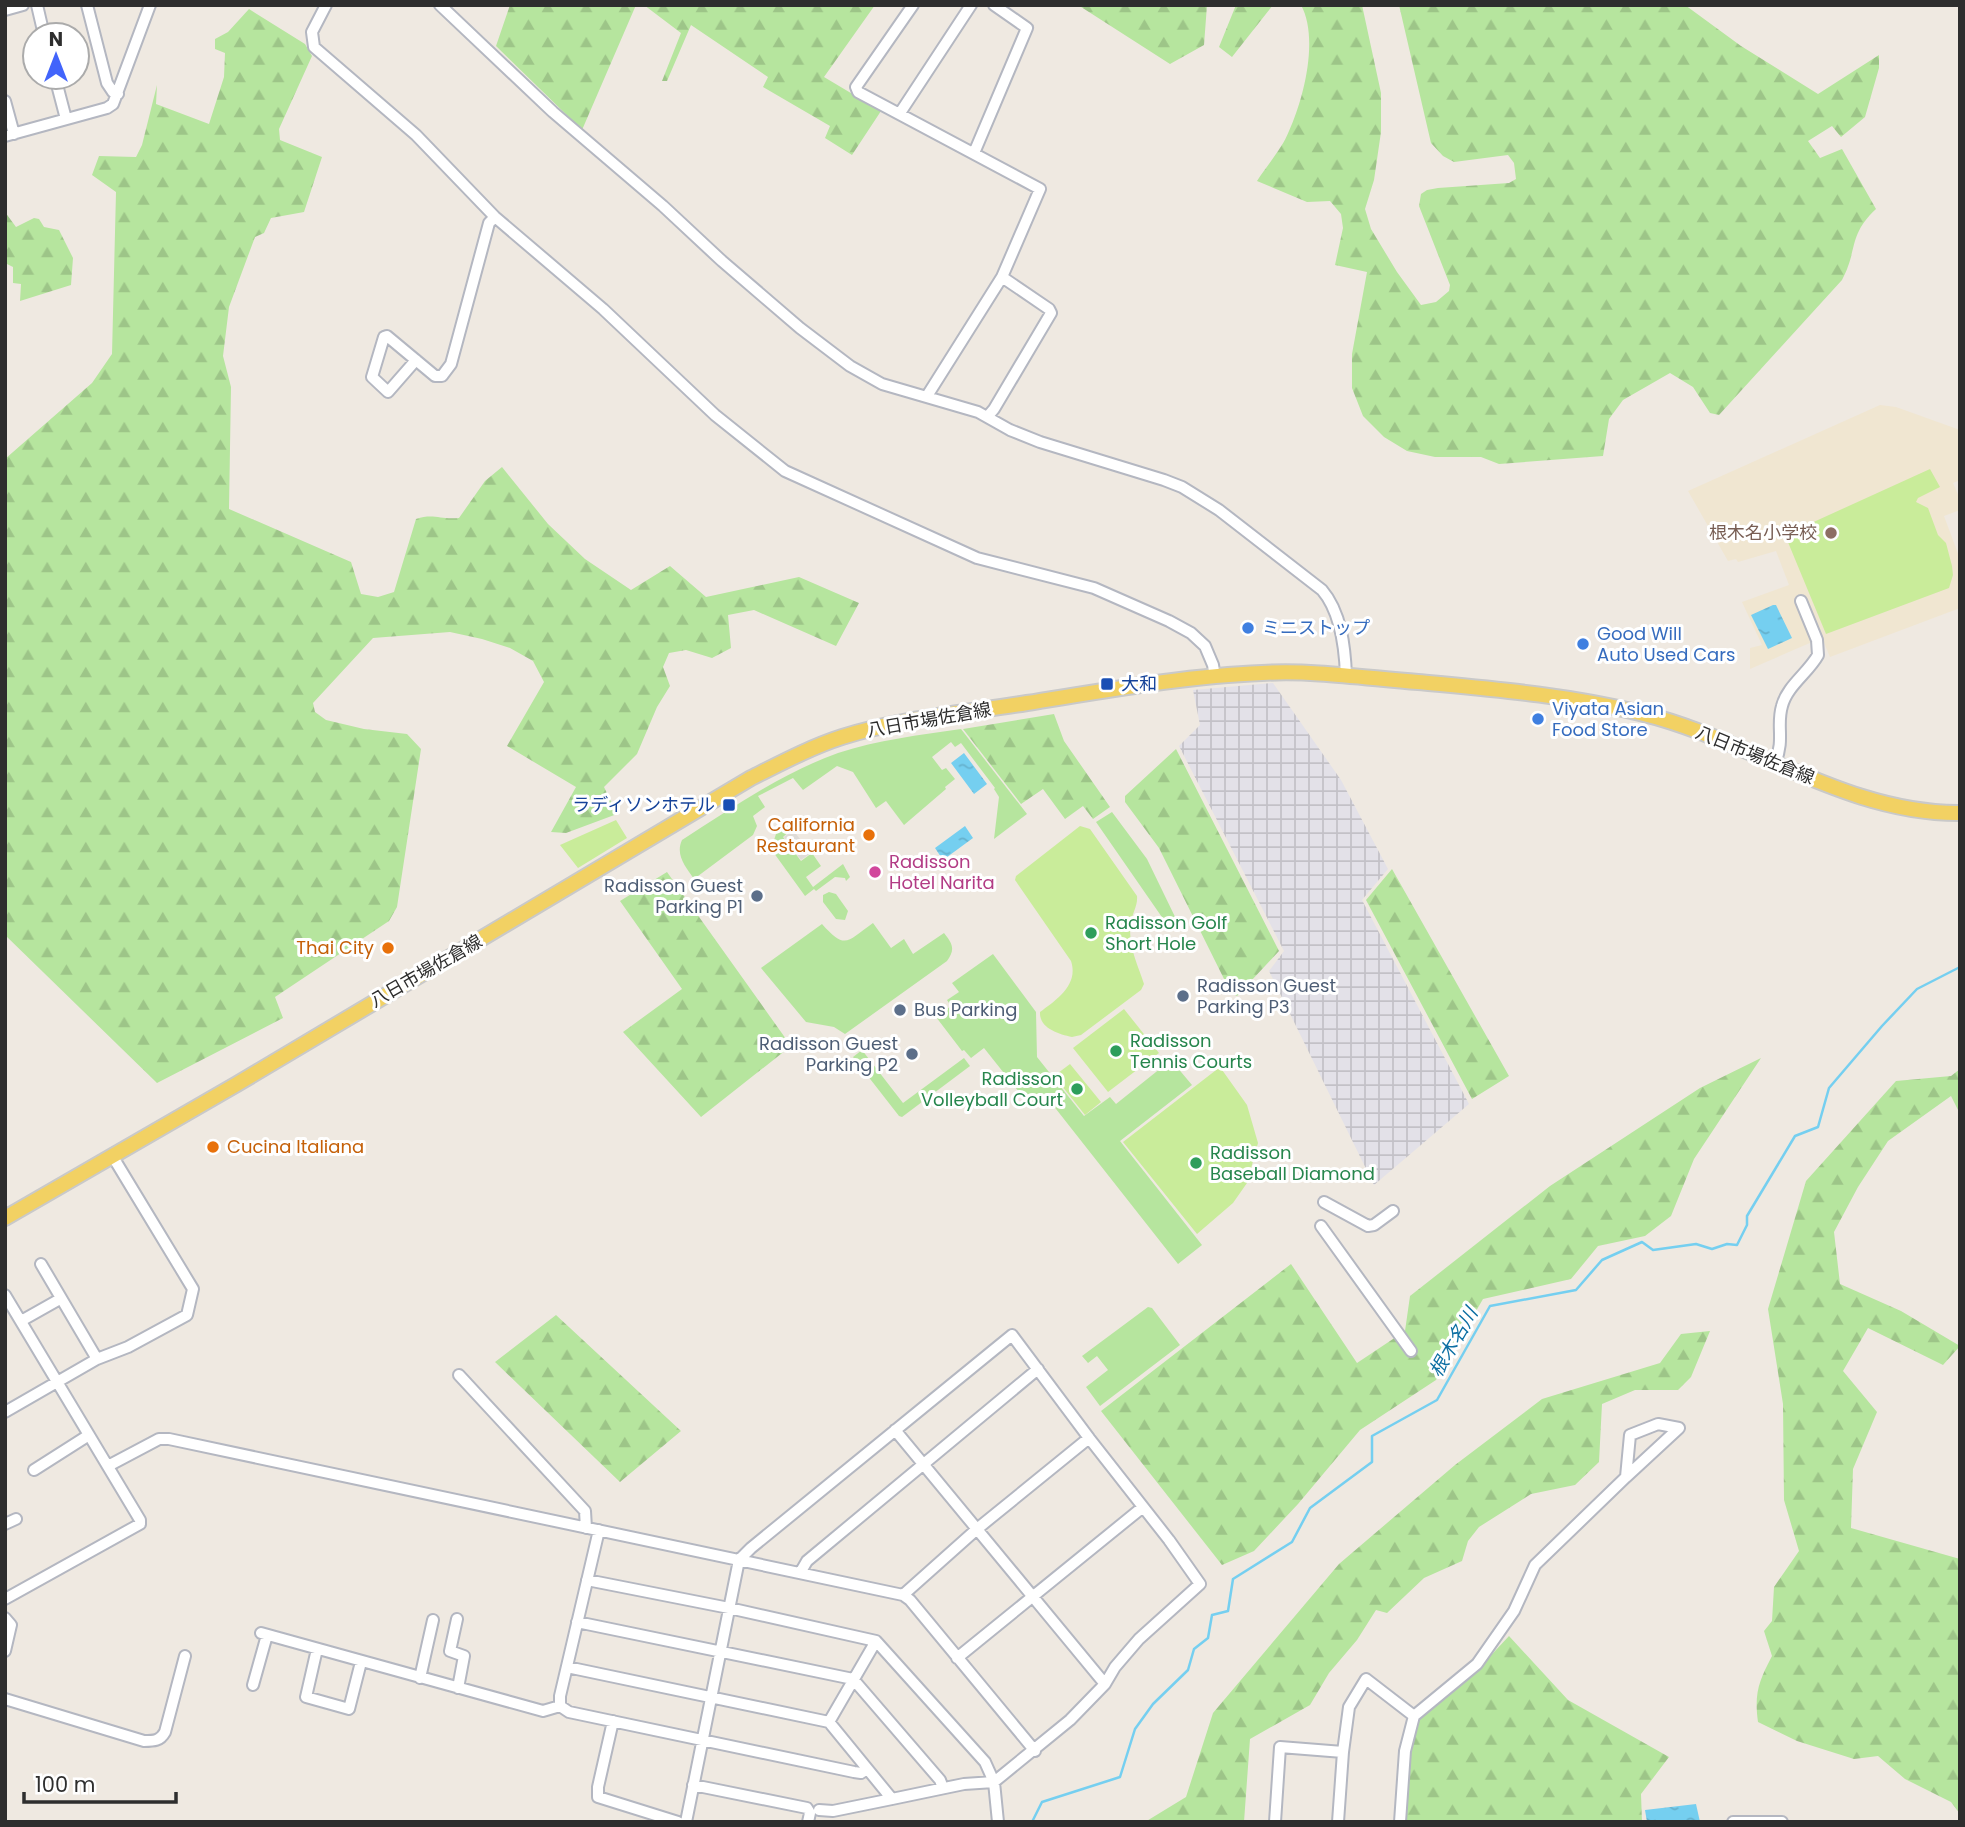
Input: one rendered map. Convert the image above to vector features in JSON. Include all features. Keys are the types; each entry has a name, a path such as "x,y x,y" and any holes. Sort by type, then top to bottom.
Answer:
{"main road":[{"name":"八日市場佐倉線","path":"5,1218 113,1157 751,778 841,737 893,725 1057,698 1215,677 1276,672 1346,676 1506,691 1616,708 1683,725 1847,793 1888,806 1931,813 1960,813"}],"street":[{"path":"5,10 23,5"},
{"path":"87,5 107,83 113,92 118,94"},
{"path":"5,101 10,135 107,108 113,104 118,94 150,5"},
{"path":"326,5 312,32 314,47 416,135 495,217 603,310 715,415 777,467 978,558 1094,588 1169,621 1191,633 1205,646 1215,677"},
{"path":"440,5 553,112 830,352 882,384 988,416 1010,430 1040,442 1182,487 1219,510 1329,598 1345,650 1346,676"},
{"path":"913,5 856,88 858,92 1040,189 1002,277 927,396"},
{"path":"900,113 971,5"},
{"path":"974,153 1027,28 994,5"},
{"path":"59,91 66,119"},
{"path":"416,360 388,391 372,377 384,337 387,336 416,360 435,376 442,376 451,364 489,223 495,217"},
{"path":"988,416 1051,313 1002,277"},
{"path":"1775,762 1782,737 1782,706 1790,691 1818,655 1817,640 1801,601"},
{"path":"5,1412 97,1359 128,1347 187,1314 193,1295 192,1289 113,1157"},
{"path":"1324,1202 1368,1226 1374,1225 1393,1211"},
{"path":"1321,1226 1411,1351"},
{"path":"41,1264 97,1359"},
{"path":"5,1296 140,1520 140,1524 5,1600"},
{"path":"20,1321 60,1299"},
{"path":"686,1822 739,1560 1012,1335 1200,1584 1139,1639 1115,1667 1105,1684 1070,1720 994,1782 943,1788 833,1811 819,1810"},
{"path":"800,1573 807,1561 1038,1369"},
{"path":"458,1375 585,1511 586,1528"},
{"path":"1400,1822 1405,1751 1414,1716 1477,1664 1514,1611 1535,1565 1679,1428 1658,1424 1630,1435 1626,1477"},
{"path":"895,1430 1105,1684"},
{"path":"34,1470 89,1435"},
{"path":"903,1595 977,1529 1089,1438"},
{"path":"108,1466 159,1439 169,1439 903,1595 910,1600 1035,1751"},
{"path":"957,1658 1143,1507"},
{"path":"5,1524 16,1519"},
{"path":"599,1530 560,1696 561,1706 569,1712 703,1741 854,1772 861,1773 867,1769"},
{"path":"587,1580 876,1641 985,1762 994,1782 998,1822"},
{"path":"5,1618 11,1625 5,1651"},
{"path":"457,1619 450,1651 464,1656 458,1688"},
{"path":"420,1678 433,1620"},
{"path":"577,1622 853,1679 940,1780 943,1788"},
{"path":"253,1685 264,1634 543,1711 561,1706"},
{"path":"829,1723 876,1641"},
{"path":"317,1649 306,1696 338,1706 349,1709 361,1662"},
{"path":"5,1699 144,1741 154,1741 162,1738 165,1732 185,1656"},
{"path":"567,1667 829,1723 892,1799"},
{"path":"1338,1822 1349,1707 1366,1679 1414,1716"},
{"path":"613,1721 598,1797 678,1822"},
{"path":"1275,1822 1280,1747 1343,1752"},
{"path":"693,1785 807,1808 810,1813 808,1822"},
{"path":"1733,1822 1782,1822"}],"shaded area":[{"name":"根木名小学校","path":"1880,405 1896,407 1960,430 1960,480 1953,483 1960,499 1960,510 1944,516 1960,559 1960,608 1830,657 1806,599 1797,603 1812,642 1750,669 1750,648 1762,645 1742,602 1789,585 1776,551 1738,562 1736,559 1728,561 1688,491"},
{"path":"1273,683 1341,780 1388,869 1362,900 1469,1104 1374,1185 1269,971 1284,951 1179,746 1200,725 1193,690"},
{"path":"793,830 811,853 801,860 784,837"}],"green space":[{"path":"510,5 636,5 582,130 496,46"},
{"path":"644,5 875,5 824,77 881,111 852,155 825,138 830,126 763,87 768,77 691,25 667,81 662,81 681,33"},
{"path":"1078,5 1207,5 1204,45 1170,64"},
{"path":"1236,5 1273,5 1232,57 1219,47"},
{"path":"1301,5 1362,5 1381,93 1381,132 1374,180 1365,209 1371,229 1421,305 1436,302 1449,291 1450,285 1419,206 1421,194 1438,188 1509,183 1516,179 1514,163 1508,155 1454,162 1443,156 1431,143 1399,5 1685,5 1741,46 1818,94 1879,55 1879,68 1865,117 1841,137 1832,126 1808,141 1820,158 1842,149 1876,209 1857,235 1842,280 1719,415 1710,413 1693,387 1670,373 1623,400 1609,419 1603,456 1499,464 1481,457 1435,457 1407,451 1384,437 1363,416 1352,388 1352,354 1367,272 1335,265 1343,228 1341,214 1330,201 1307,202 1257,181 1286,138 1300,102 1309,51 1309,34"},
{"path":"249,9 305,44 312,56 279,129 280,140 322,157 304,212 271,218 264,233 255,237 229,307 223,356 231,387 229,509 351,562 361,594 378,597 394,592 416,519 459,518 485,481 502,467 548,524 585,559 631,590 670,566 706,597 799,577 859,603 836,646 754,610 728,615 731,648 712,658 686,650 669,653 663,667 670,686 657,707 637,754 604,787 617,814 566,833 551,832 576,787 507,746 544,682 533,661 510,648 450,632 373,638 313,703 315,712 326,720 364,729 407,734 421,749 397,907 389,921 275,997 283,1018 157,1083 5,935 5,459 92,383 112,354 116,192 92,175 99,156 136,157 142,145 157,85 156,104 209,124 224,77 225,53 215,49 215,39 228,32"},
{"path":"5,212 16,227 34,218 39,219 44,227 59,230 73,258 71,285 20,301 21,284 13,283 13,267 5,263"},
{"path":"1930,469 1940,487 1918,498 1916,502 1928,508 1938,535 1946,543 1953,575 1949,588 1826,634 1785,535"},
{"path":"1054,714 1064,741 1110,807 1093,819 1083,806 1065,819 1043,789 1021,804 963,729"},
{"path":"961,729 1027,814 994,839 999,797 961,743 955,747 951,742 932,757 942,770 946,768 955,779 904,825 886,801 876,808 853,772 837,766 803,790 793,778 758,796 765,807 753,816 757,826 753,835 694,879 682,861 682,840 758,792 817,761 899,738"},
{"path":"1176,749 1279,951 1237,996 1231,993 1159,848 1125,802 1125,796"},
{"path":"1112,812 1147,859 1178,923 1166,923 1096,822"},
{"path":"616,820 627,838 578,868 560,845"},
{"path":"788,824 792,829 783,837 801,861 812,853 821,866 806,877 813,887 843,864 850,877 846,881 845,878 835,877 805,896 771,849 776,834"},
{"name":"Radisson Golf Short Hole","path":"1080,826 1090,829 1137,896 1130,939 1144,984 1141,990 1081,1035 1072,1037 1046,1026 1040,1012 1069,985 1073,970 1071,961 1015,880 1016,876"},
{"path":"1392,869 1509,1076 1472,1099 1366,900"},
{"path":"667,872 791,1046 701,1117 623,1032 682,989 620,901"},
{"path":"829,892 836,894 848,911 845,920 836,919 823,902 823,895"},
{"path":"873,923 891,948 904,939 913,954 944,933 952,950 947,961 845,1034 834,1027 806,1022 761,968 822,924 836,938 847,940"},
{"path":"993,954 1036,1012 1037,1057 1084,1116 1110,1097 1116,1104 1171,1060 1192,1085 1120,1141 1202,1245 1178,1264 1045,1095 1030,1106 984,1048 971,1058 962,1051 936,1017 951,1006 947,1000 959,992 952,983"},
{"name":"Radisson Tennis Courts","path":"1124,1009 1159,1053 1108,1092 1073,1048"},
{"path":"862,1050 903,1103 964,1058 970,1066 902,1117 853,1057"},
{"path":"1761,1058 1694,1159 1671,1216 1645,1236 1598,1246 1571,1279 1483,1299 1436,1380 1360,1430 1298,1504 1254,1551 1222,1565 1101,1411 1291,1264 1357,1363 1405,1331 1410,1296 1550,1186 1700,1088"},
{"name":"Radisson Volleyball Court","path":"1070,1064 1101,1102 1085,1115 1054,1076"},
{"name":"Radisson Baseball Diamond","path":"1220,1067 1247,1105 1258,1143 1247,1183 1233,1203 1197,1234 1123,1142"},
{"path":"1960,1069 1960,1114 1951,1096 1888,1141 1858,1187 1834,1232 1840,1284 1901,1311 1960,1346 1943,1365 1868,1328 1843,1371 1877,1412 1853,1469 1851,1528 1960,1559 1960,1814 1951,1802 1905,1779 1878,1756 1854,1759 1797,1741 1758,1722 1757,1695 1772,1656 1764,1631 1772,1621 1774,1587 1799,1551 1784,1500 1783,1404 1768,1309 1806,1181 1896,1081 1951,1076"},
{"path":"1148,1307 1152,1308 1180,1345 1100,1406 1086,1387 1108,1370 1097,1356 1088,1363 1082,1356"},
{"path":"556,1315 681,1431 620,1482 495,1362"},
{"path":"1710,1331 1691,1377 1678,1390 1635,1390 1602,1404 1599,1462 1575,1485 1531,1494 1479,1527 1468,1541 1462,1561 1424,1578 1387,1613 1376,1610 1357,1640 1329,1673 1310,1705 1250,1739 1244,1822 1145,1822 1186,1797 1213,1713 1339,1564 1455,1465 1542,1399 1660,1363 1681,1334"},
{"path":"1509,1636 1568,1700 1669,1757 1641,1794 1642,1822 1404,1822 1409,1751 1417,1717 1481,1666"}],"water":[{"path":"1776,605 1792,638 1768,649 1751,615"},
{"path":"964,753 987,784 974,794 951,763"},
{"path":"965,826 973,838 943,860 935,848"},
{"path":"1696,1804 1700,1822 1647,1822 1645,1810"}],"waterway":[{"name":"根木名川","path":"1032,1822 1042,1802 1120,1777 1135,1729 1153,1704 1188,1670 1194,1649 1208,1638 1212,1615 1228,1611 1233,1579 1292,1542 1310,1508 1372,1462 1372,1436 1437,1400 1490,1306 1576,1290 1602,1260 1642,1242 1653,1250 1696,1244 1712,1249 1727,1244 1737,1245 1747,1225 1747,1216 1795,1136 1818,1127 1829,1088 1917,989 1960,967"}],"place":[{"name":"根木名小学校","path":"1831,533"},
{"name":"ミニストップ","path":"1248,628"},
{"name":"Good Will Auto Used Cars","path":"1583,644"},
{"name":"大和","path":"1107,684"},
{"name":"Viyata Asian Food Store","path":"1538,719"},
{"name":"ラディソンホテル","path":"729,805"},
{"name":"California Restaurant","path":"869,835"},
{"name":"Radisson Hotel Narita","path":"875,872"},
{"name":"Radisson Guest Parking P1","path":"757,896"},
{"name":"Radisson Golf Short Hole","path":"1091,933"},
{"name":"Thai City","path":"388,948"},
{"name":"Radisson Guest Parking P3","path":"1183,996"},
{"name":"Bus Parking","path":"900,1010"},
{"name":"Radisson Tennis Courts","path":"1116,1051"},
{"name":"Radisson Guest Parking P2","path":"912,1054"},
{"name":"Radisson Volleyball Court","path":"1077,1089"},
{"name":"Cucina Italiana","path":"213,1147"},
{"name":"Radisson Baseball Diamond","path":"1196,1163"}]}
